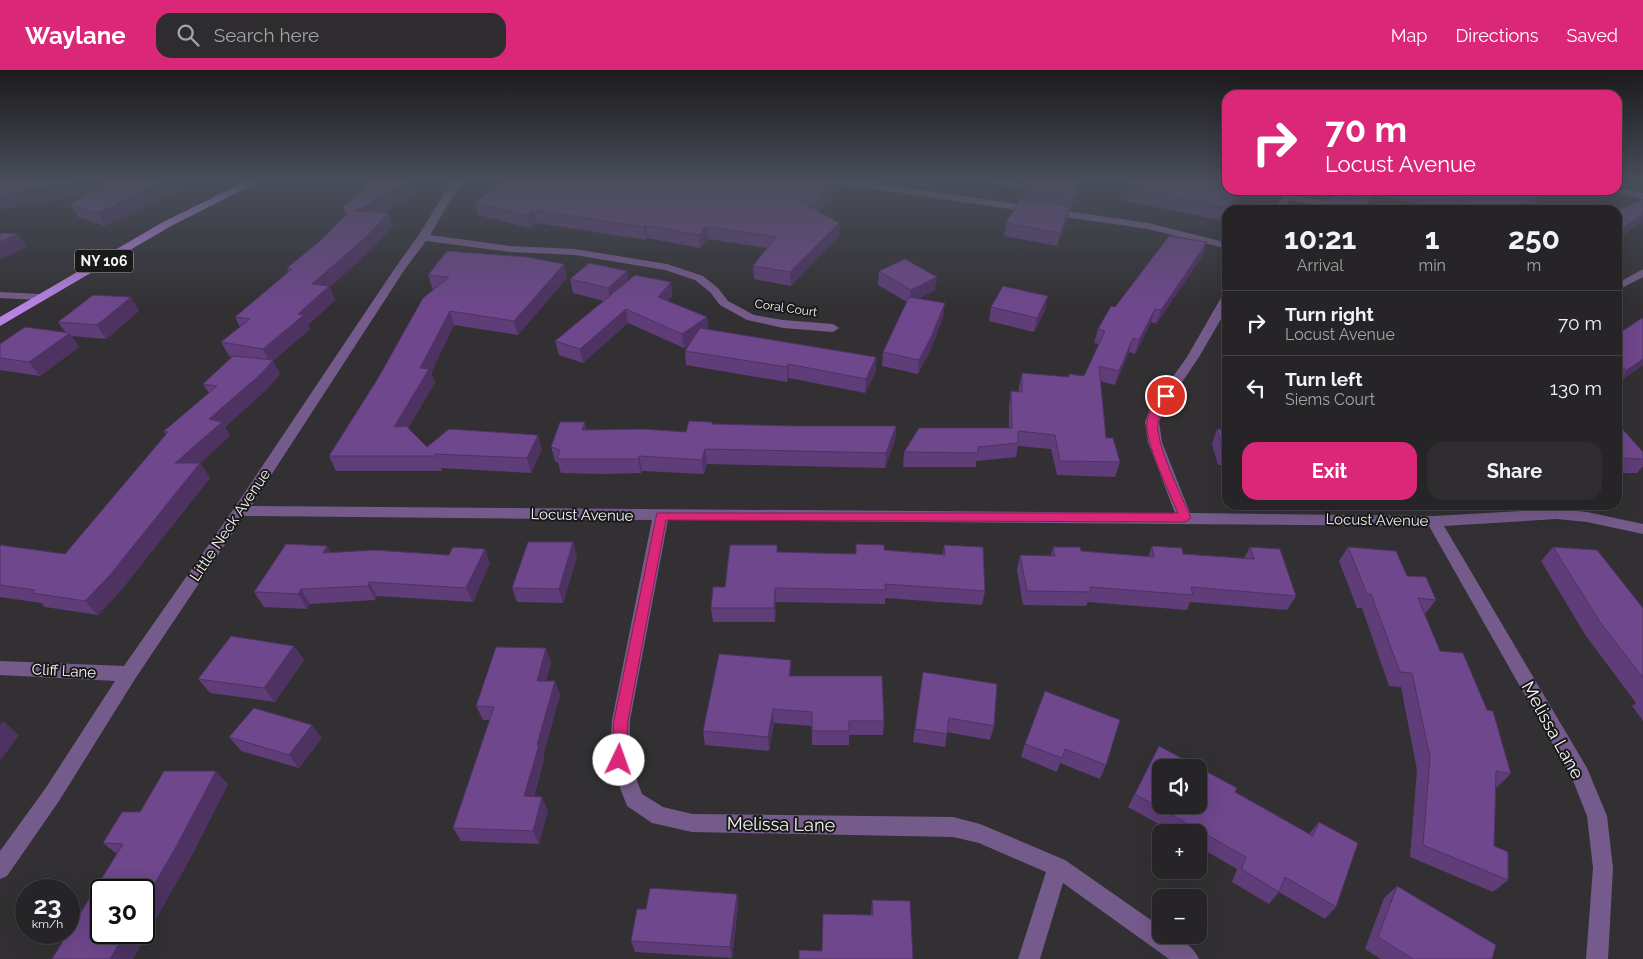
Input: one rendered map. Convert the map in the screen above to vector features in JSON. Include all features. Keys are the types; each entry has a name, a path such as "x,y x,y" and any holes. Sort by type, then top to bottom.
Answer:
{"main road":[{"name":"NY 106","path":"0,322 170,222"}],"street":[{"name":"Little Neck Avenue","path":"0,869 62,780 129,674 432,222"},
{"path":"1126,222 1222,244"},
{"name":"Coral Court","path":"423,236 510,249 576,252 668,267 699,278 714,290 724,303 751,318 783,324 833,328"},
{"path":"1622,285 1643,272"},
{"path":"0,295 40,297"},
{"path":"1185,518 1155,442 1152,422 1157,410 1193,357 1222,306"},
{"name":"Locust Avenue","path":"240,511 1434,521 1554,510 1643,529"},
{"name":"Melissa Lane","path":"661,516 621,720 619,760 634,800 659,816 692,823 953,827 980,834 1058,867 1188,959"},
{"name":"Melissa Lane","path":"1434,521 1580,774 1597,816 1603,868 1596,959"},
{"name":"Cliff Lane","path":"0,668 129,674"},
{"path":"1029,959 1058,867"}],"building":[{"path":"339,222 379,222 367,236 312,284 329,286 298,314 304,315 263,349 221,342 250,319 235,317 292,269 287,268 320,241"},
{"path":"615,222 839,223 790,272 753,266 776,237 707,226 699,235 645,225 644,227"},
{"path":"1006,222 1064,222 1060,233"},
{"path":"1622,222 1631,222 1622,229"},
{"path":"0,233 18,234 0,242"},
{"path":"1169,236 1207,242 1161,310 1155,309 1139,340 1133,338 1119,371 1099,366 1106,438 1113,438 1120,462 1060,461 1055,435 1018,431 1018,443 978,447 978,453 904,452 919,428 1012,428 1011,391 1022,392 1022,373 1069,377 1069,374 1084,376 1105,331 1098,329 1111,306 1115,307"},
{"path":"447,251 527,257 564,264 514,321 450,311 420,368 429,369 394,427 406,426 427,447 449,429 538,435 527,458 434,454 436,456 329,456 377,380 423,298 449,277 428,275"},
{"path":"905,259 937,277 911,290 879,271"},
{"path":"589,263 627,271 608,288 570,279"},
{"path":"635,275 671,282 658,297 707,317 682,334 626,309 580,349 555,341"},
{"path":"1003,286 1048,296 1037,318 991,307"},
{"path":"93,295 131,297 97,325 58,322"},
{"path":"909,297 945,303 919,360 883,352"},
{"path":"1643,319 1643,359 1627,370 1622,368 1622,331"},
{"path":"25,327 70,333 29,362 0,358 0,344"},
{"path":"700,328 876,357 866,379 788,364 787,367 685,351"},
{"path":"233,356 273,360 261,374 209,419 222,422 175,463 200,463 110,575 85,601 32,593 35,590 0,585 0,545 65,554 168,432 164,431 217,386 203,384"},
{"path":"689,421 712,422 712,424 794,426 896,426 886,453 705,449 702,460 639,456 638,459 557,459 560,450 551,447 560,422 585,422 582,430 643,429 686,432"},
{"path":"1622,428 1643,452 1643,459 1622,458"},
{"path":"1217,429 1222,429 1222,445"},
{"path":"528,542 573,542 559,589 512,588"},
{"path":"286,544 327,546 323,553 374,550 449,555 453,547 485,549 466,588 369,582 368,586 301,589 298,594 254,592"},
{"path":"856,544 884,545 884,550 945,555 944,545 983,547 985,591 885,584 886,590 775,588 774,608 711,608 713,587 725,587 730,545 777,545 777,552 856,554"},
{"path":"1152,546 1182,548 1183,554 1254,559 1250,547 1280,549 1296,596 1191,587 1193,595 1090,587 1091,592 1027,591 1020,555 1055,556 1053,547 1080,547 1081,551 1154,557"},
{"path":"1348,547 1396,551 1407,576 1426,577 1436,600 1418,598 1440,651 1463,653 1487,710 1493,711 1511,774 1496,771 1494,846 1508,852 1508,880 1423,845 1430,757 1412,673 1400,672 1371,594 1367,594"},
{"path":"1553,547 1597,550 1643,608 1643,678 1600,622"},
{"path":"231,636 294,646 264,688 198,679"},
{"path":"496,647 546,648 537,681 555,681 524,796 542,797 533,831 453,828 494,707 476,706"},
{"path":"719,654 791,660 789,676 882,676 884,721 849,721 849,731 812,731 812,712 773,709 768,737 703,731"},
{"path":"923,672 997,684 994,726 949,718 947,734 915,729"},
{"path":"1045,691 1120,720 1106,765 1065,749 1062,758 1025,744"},
{"path":"254,708 312,725 289,755 229,737"},
{"path":"1159,746 1183,759 1152,759"},
{"path":"1152,760 1152,804 1135,794"},
{"path":"164,771 216,771 155,883 155,879 101,879 123,844 103,843 122,812 140,812"},
{"path":"1207,772 1237,788 1235,792 1313,836 1319,822 1358,843 1336,907 1285,877 1279,892 1241,869 1246,857 1207,835 1207,824 1188,824 1170,814 1207,814"},
{"path":"1397,886 1496,945 1492,959 1413,959 1378,937"},
{"path":"650,888 737,894 730,947 631,941 637,909 646,909"},
{"path":"90,897 90,944 119,944 110,959 52,959 61,944 80,944 80,914"},
{"path":"872,900 910,901 913,959 799,959 799,950 822,951 823,914 873,915"}],"route":[{"path":"619,760 621,720 661,516 1185,518 1155,442 1152,422 1166,396"}]}
